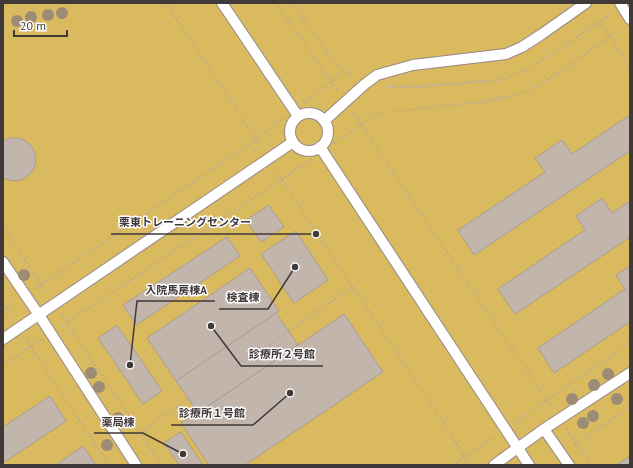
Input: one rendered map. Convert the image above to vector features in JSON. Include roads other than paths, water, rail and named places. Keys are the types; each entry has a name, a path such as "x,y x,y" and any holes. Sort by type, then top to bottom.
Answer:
{"lane":[{"path":"222,3 296,113 315,114 324,121 327,126 327,132 321,149"},
{"path":"324,121 377,75 414,65 506,54 522,47 586,3"},
{"path":"620,3 630,19"},
{"path":"296,113 290,131 290,136 293,142 302,149 321,149"},
{"path":"3,339 293,142"},
{"path":"321,149 529,465"},
{"path":"3,262 51,333 136,465"},
{"path":"495,465 544,429 630,373"},
{"path":"544,429 569,465"}],"place":[{"name":"栗東トレーニングセンター","path":"316,234"},
{"name":"検査棟","path":"295,267"},
{"name":"診療所２号館","path":"211,326"},
{"name":"入院馬房棟A","path":"130,365"},
{"name":"診療所１号館","path":"290,393"},
{"name":"薬局棟","path":"183,454"}]}
